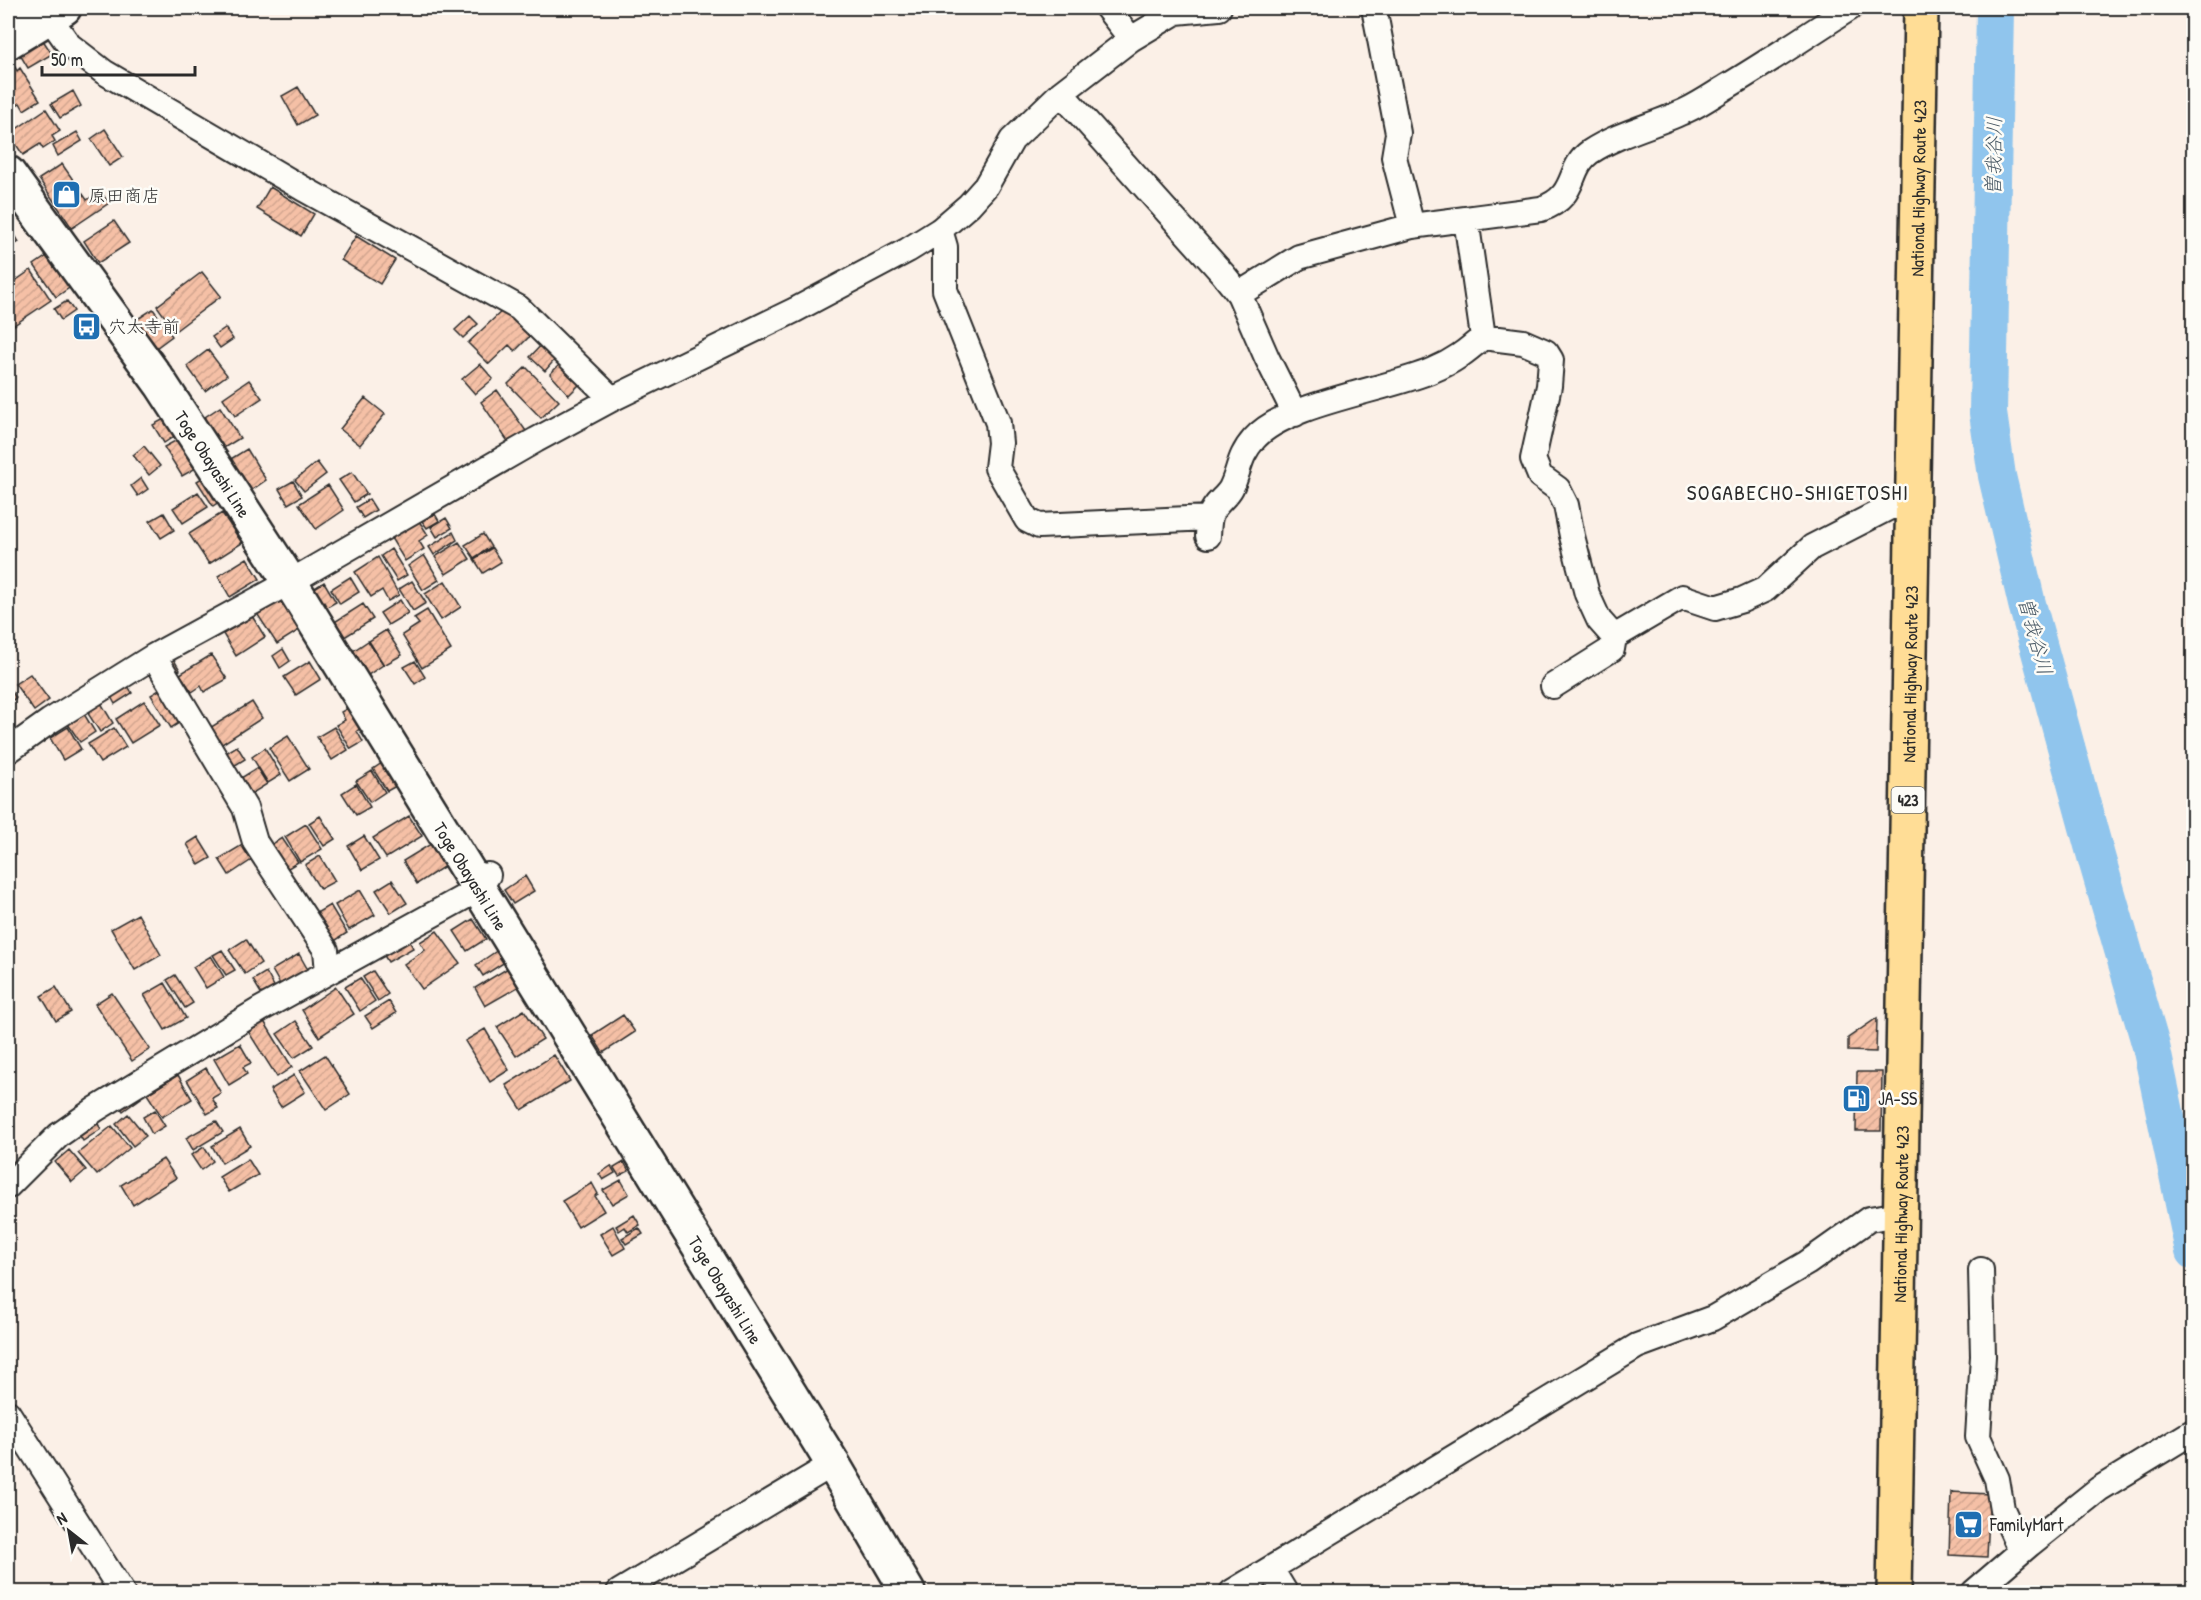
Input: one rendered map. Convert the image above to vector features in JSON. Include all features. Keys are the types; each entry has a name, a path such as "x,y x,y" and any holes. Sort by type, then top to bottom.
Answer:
{"highway":[{"name":"National Highway Route 423","path":"1894,1593 1921,8"}],"main road":[{"name":"Toge Obayashi Line","path":"8,173 161,384 483,882 908,1593"}],"street":[{"path":"1107,8 1131,39"},
{"path":"8,751 154,656 290,582 536,440 612,399 795,310 908,250 940,230 969,205 986,186 1012,140 1061,93 1131,39 1176,12 1219,8"},
{"path":"1374,8 1398,133 1394,156 1412,226"},
{"path":"1239,294 1299,257 1412,226 1541,209 1556,204 1588,154 1604,144 1688,110 1850,8"},
{"path":"34,20 105,72 302,188 519,308 612,399"},
{"path":"1061,93 1239,294 1295,414"},
{"path":"1466,219 1483,338"},
{"path":"940,230 945,247 945,290 999,423 1000,443 997,468 1027,520 1039,526 1208,527 1212,509 1231,490 1239,459 1255,438 1271,425 1295,414 1431,371 1459,358 1483,338 1523,342 1546,352 1551,360 1549,386 1533,459 1540,476 1558,489 1566,505 1587,594 1599,620 1614,637"},
{"path":"1614,637 1682,597 1714,608 1742,600 1766,589 1812,547 1890,507 1911,507"},
{"path":"1552,686 1612,649 1614,637"},
{"path":"154,656 245,807 255,842 326,951 328,972"},
{"path":"8,1186 59,1135 96,1109 261,1009 483,882"},
{"path":"1232,1593 1637,1346 1713,1318 1807,1263 1869,1220 1901,1214"},
{"path":"1981,1270 1983,1356 1978,1437 1997,1479 2002,1509 2021,1551"},
{"path":"8,1413 122,1593"},
{"path":"1974,1593 2021,1551 2099,1489 2193,1431"},
{"path":"619,1593 832,1464"},
{"path":"1271,1569 1285,1593"}],"building":[{"path":"39,34 52,54 28,68 16,48"},
{"path":"15,67 17,71 20,68 40,100 24,110 20,103 8,111 8,72"},
{"path":"298,87 315,115 298,125 282,96"},
{"path":"73,91 81,106 60,118 51,104"},
{"path":"46,109 60,131 52,136 55,141 43,149 40,144 23,155 9,134"},
{"path":"105,129 123,157 109,166 91,139"},
{"path":"77,132 82,141 58,156 53,146"},
{"name":"原田商店","path":"62,164 87,200 100,191 109,203 72,228 39,179"},
{"path":"270,187 314,214 301,236 257,209"},
{"path":"114,221 129,243 98,263 84,241"},
{"path":"8,226 19,242 8,249"},
{"path":"356,236 395,260 380,284 341,260"},
{"path":"50,254 72,286 56,297 34,265"},
{"path":"8,255 13,264 8,268"},
{"path":"31,270 51,300 8,329 8,286"},
{"path":"202,272 221,296 175,331 157,306"},
{"path":"67,301 74,311 61,320 54,309"},
{"path":"153,309 172,336 156,348 136,320"},
{"path":"504,309 530,336 515,351 509,345 489,364 468,343"},
{"path":"470,316 478,324 463,338 455,330"},
{"path":"225,328 233,339 220,348 212,337"},
{"path":"543,343 557,357 545,371 530,357"},
{"path":"208,350 227,375 205,391 187,366"},
{"path":"561,363 581,383 569,395 550,374"},
{"path":"480,364 493,379 475,394 462,379"},
{"path":"526,367 559,401 541,418 508,384"},
{"path":"249,380 262,398 235,416 223,398"},
{"path":"497,390 526,431 509,443 481,402"},
{"path":"365,398 385,414 360,445 340,429"},
{"path":"220,407 240,438 222,449 202,419"},
{"path":"166,418 176,435 164,443 153,425"},
{"path":"179,439 196,468 182,476 164,447"},
{"path":"144,446 160,466 149,475 133,455"},
{"path":"247,449 266,480 249,492 229,460"},
{"path":"317,462 326,474 304,491 295,480"},
{"path":"352,472 367,494 354,502 339,480"},
{"path":"207,475 223,499 213,506 197,481"},
{"path":"141,478 148,489 138,496 131,486"},
{"path":"293,481 302,496 288,504 279,489"},
{"path":"328,485 344,510 316,529 299,504"},
{"path":"198,492 208,507 183,523 173,508"},
{"path":"369,499 376,510 363,518 356,507"},
{"path":"164,513 174,530 161,538 150,521"},
{"path":"222,513 242,543 209,564 189,534"},
{"path":"435,514 439,521 427,528 422,521"},
{"path":"446,518 452,528 437,537 431,527"},
{"path":"419,521 428,535 419,541 424,549 405,561 391,538"},
{"path":"453,532 457,540 434,555 429,547"},
{"path":"483,534 491,547 474,558 465,545"},
{"path":"459,542 470,559 446,574 435,557"},
{"path":"492,548 501,562 483,573 474,559"},
{"path":"391,549 407,575 397,581 381,556"},
{"path":"424,555 439,580 423,590 408,566"},
{"path":"378,557 399,595 388,601 382,590 371,597 355,572"},
{"path":"247,558 260,579 230,597 218,576"},
{"path":"350,577 359,592 340,604 331,589"},
{"path":"412,581 426,603 413,611 399,589"},
{"path":"445,581 461,607 441,620 425,594"},
{"path":"324,582 336,602 322,610 310,591"},
{"path":"284,595 304,627 277,644 256,612"},
{"path":"400,600 408,613 388,625 380,613"},
{"path":"363,604 373,619 343,638 333,623"},
{"path":"427,610 451,650 422,668 402,635 419,624 414,618"},
{"path":"252,616 265,637 236,656 223,634"},
{"path":"386,630 402,655 384,665 369,641"},
{"path":"368,641 383,665 365,677 350,653"},
{"path":"283,649 290,661 280,668 273,656"},
{"path":"171,655 180,670 171,675 162,661"},
{"path":"211,655 227,679 204,692 201,686 192,692 180,674"},
{"path":"310,661 321,679 296,695 284,677"},
{"path":"415,661 425,677 415,684 404,667"},
{"path":"30,674 49,700 34,711 15,684"},
{"path":"127,684 132,693 115,704 110,695"},
{"path":"169,684 189,717 171,728 151,695"},
{"path":"8,686 16,698 8,703"},
{"path":"144,701 160,725 131,743 116,719"},
{"path":"252,702 262,718 219,746 208,729"},
{"path":"101,703 113,723 100,732 87,712"},
{"path":"353,705 365,725 357,731 363,742 351,749 336,725 345,720 341,712"},
{"path":"84,714 95,732 80,742 68,724"},
{"path":"68,727 81,749 63,760 50,738"},
{"path":"334,727 348,750 332,760 317,737"},
{"path":"114,728 126,747 100,763 88,744"},
{"path":"288,736 309,769 290,781 269,748"},
{"path":"237,746 245,759 229,769 221,756"},
{"path":"265,748 281,775 268,783 252,757"},
{"path":"385,761 400,784 387,791 373,769"},
{"path":"257,768 267,784 251,794 241,778"},
{"path":"372,771 385,792 370,802 356,781"},
{"path":"356,784 370,807 356,815 342,793"},
{"path":"320,816 335,839 324,846 309,823"},
{"path":"409,816 422,836 386,858 373,838"},
{"path":"306,824 322,849 300,862 285,837"},
{"path":"364,836 379,860 362,870 348,846"},
{"path":"198,837 211,858 199,865 187,844"},
{"path":"282,838 298,862 285,870 269,846"},
{"path":"434,842 448,864 417,884 403,861"},
{"path":"244,844 253,859 229,875 219,859"},
{"path":"320,856 335,881 320,889 305,865"},
{"path":"525,876 534,891 513,904 504,890"},
{"path":"392,880 407,903 391,913 376,890"},
{"path":"360,890 375,915 349,930 335,905"},
{"path":"330,905 347,933 330,944 313,915"},
{"path":"138,914 161,955 135,970 111,929"},
{"path":"473,919 486,939 467,951 454,931"},
{"path":"437,931 460,963 422,989 404,964 425,950 420,942"},
{"path":"406,935 413,948 388,962 380,949"},
{"path":"246,939 261,963 245,974 229,950"},
{"path":"222,950 235,970 226,975 213,955"},
{"path":"498,950 505,962 483,976 476,965"},
{"path":"299,954 308,970 281,986 272,970"},
{"path":"211,956 224,977 206,988 193,967"},
{"path":"508,968 518,987 485,1006 475,988"},
{"path":"373,971 388,994 378,1001 363,977"},
{"path":"266,972 275,988 262,995 253,980"},
{"path":"175,975 193,1003 185,1008 167,980"},
{"path":"360,978 375,1001 360,1011 345,987"},
{"path":"165,983 186,1018 165,1030 144,995"},
{"path":"56,987 71,1012 56,1021 41,996"},
{"path":"336,987 354,1014 319,1037 302,1010"},
{"path":"112,993 150,1049 132,1061 95,1004"},
{"path":"389,1001 396,1013 373,1028 365,1016"},
{"path":"524,1010 543,1039 516,1056 497,1027"},
{"path":"623,1015 635,1032 603,1053 592,1035"},
{"path":"262,1018 292,1067 277,1077 246,1028"},
{"path":"1877,1018 1876,1052 1848,1051 1848,1038"},
{"path":"296,1021 313,1046 294,1058 277,1034"},
{"path":"485,1029 509,1070 490,1082 465,1041"},
{"path":"240,1044 251,1063 243,1067 247,1074 229,1085 214,1059"},
{"path":"325,1055 350,1094 326,1110 300,1071"},
{"path":"554,1055 570,1081 522,1110 506,1085"},
{"path":"206,1068 221,1093 212,1098 218,1108 207,1114 187,1080"},
{"path":"1857,1072 1882,1072 1881,1131 1856,1131"},
{"path":"178,1075 192,1099 162,1117 147,1094"},
{"path":"294,1075 305,1092 281,1107 270,1090"},
{"path":"133,1086 141,1098 123,1111 114,1099"},
{"path":"155,1110 165,1126 152,1134 143,1117"},
{"path":"128,1114 146,1136 133,1146 116,1124"},
{"path":"95,1119 101,1129 83,1141 77,1131"},
{"path":"216,1121 223,1132 193,1150 186,1138"},
{"path":"112,1126 130,1148 97,1175 78,1153"},
{"path":"240,1129 250,1146 222,1163 212,1146"},
{"path":"204,1147 213,1161 201,1170 191,1155"},
{"path":"69,1150 86,1170 72,1182 55,1162"},
{"path":"163,1159 176,1178 133,1205 121,1185"},
{"path":"248,1159 258,1175 229,1192 219,1177"},
{"path":"624,1162 629,1171 619,1176 614,1168"},
{"path":"611,1166 615,1173 603,1180 599,1174"},
{"path":"621,1180 629,1194 612,1204 603,1190"},
{"path":"592,1183 598,1194 595,1196 604,1211 578,1227 562,1201"},
{"path":"634,1215 640,1225 628,1232 625,1227 619,1231 616,1226"},
{"path":"613,1226 625,1248 613,1255 600,1234"},
{"path":"639,1228 643,1234 626,1244 622,1238"},
{"name":"FamilyMart","path":"1951,1492 1990,1494 1987,1557 1949,1555"}],"waterway":[{"name":"曽我谷川","path":"1995,8 1988,413 1997,476 2027,604 2151,1046 2194,1251"}],"place":[{"name":"原田商店","path":"67,195"},
{"name":"穴太寺前","path":"87,326"},
{"name":"JA-SS","path":"1857,1098"},
{"name":"FamilyMart","path":"1969,1524"}],"district":[{"name":"SOGABECHO-SHIGETOSHI","path":"1798,492"}]}
